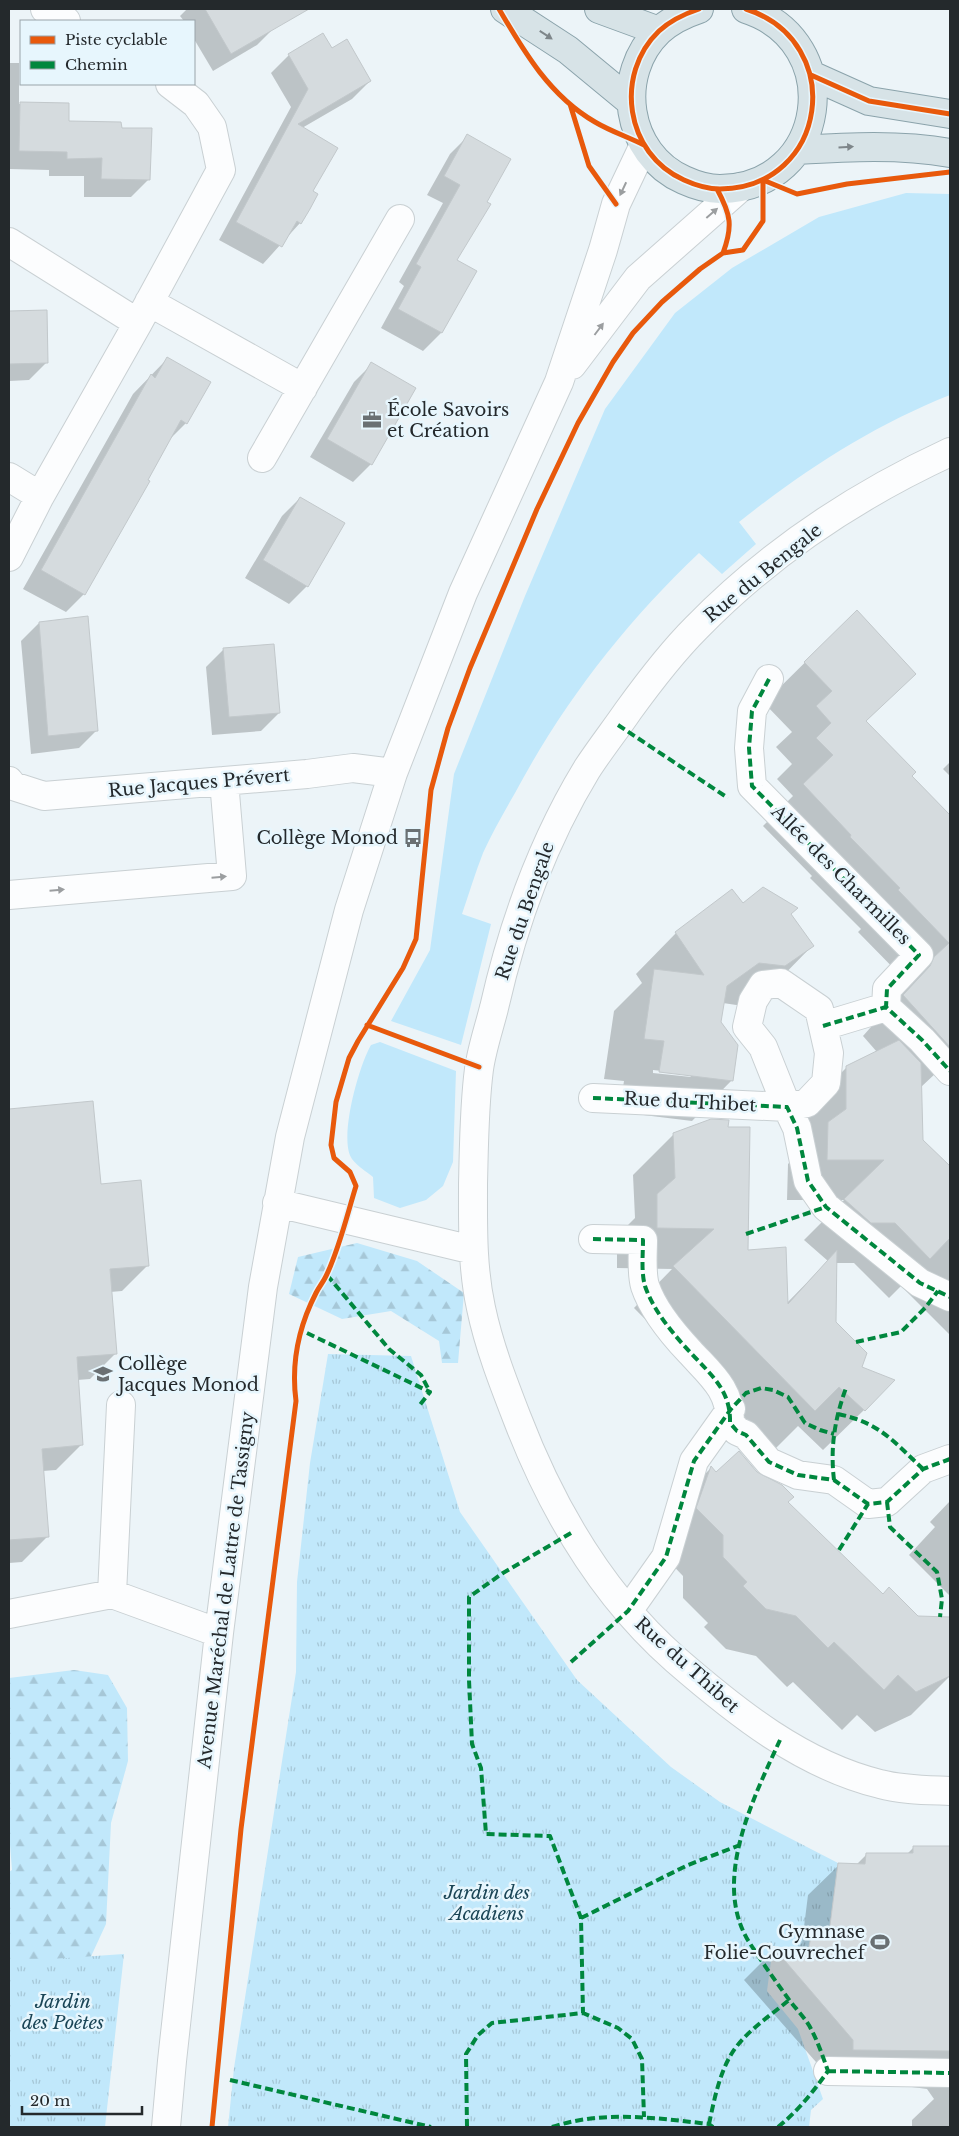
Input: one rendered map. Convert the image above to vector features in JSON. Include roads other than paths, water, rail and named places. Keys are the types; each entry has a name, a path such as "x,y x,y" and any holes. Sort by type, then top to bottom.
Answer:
{"main road":[{"path":"505,9 568,50 631,102"},
{"path":"599,9 659,31"},
{"path":"699,9 671,21 659,31 641,56 633,79 631,102 635,124 644,145 658,162 675,176 696,185 718,189 741,188 763,180 782,167 797,150 807,133 812,114 814,94 811,75 803,55 792,38 777,23 756,10"},
{"path":"811,75 869,101 950,114"},
{"path":"797,150 862,146 929,149 950,153"}],"street":[{"path":"46,9 64,20"},
{"path":"9,557 40,496 144,312 221,170 212,127 196,104 171,85"},
{"name":"Avenue Maréchal de Lattre de Tassigny","path":"166,2127 219,1633 263,1287 290,1137 342,936 393,773 462,593 559,382 603,250 616,204 644,145"},
{"name":"Avenue Maréchal de Lattre de Tassigny","path":"559,382 638,278 741,188"},
{"path":"262,458 400,220"},
{"path":"9,242 144,312 303,388"},
{"name":"Rue du Bengale","path":"497,1366 481,1306 473,1250 474,1133 480,1067 505,960 540,860 564,809 589,766 659,671 694,630 730,596 814,529 867,494 950,452"},
{"path":"9,477 40,496"},
{"name":"Allée des Charmilles","path":"769,679 752,711 749,748 752,786 919,955 887,989 886,1007"},
{"name":"Rue Jacques Prévert","path":"9,781 13,786 44,796 353,768 393,773"},
{"path":"9,894 232,876 224,781"},
{"name":"Rue du Thibet","path":"593,1098 787,1107 807,1103 826,1083 829,1052 819,1009 781,984 763,985 753,1001 747,1027 763,1047 787,1107 797,1128 808,1180 826,1207 920,1283 950,1297"},
{"path":"823,1026 886,1007 922,1040 950,1071"},
{"path":"277,1203 473,1250"},
{"path":"593,1239 643,1240 645,1284 652,1302 685,1346 703,1364 724,1391 730,1409 730,1423 737,1431 746,1435 769,1462 798,1475 834,1480 868,1504 887,1502 923,1469 950,1459"},
{"name":"Rue du Thibet","path":"497,1366 529,1449 562,1518 600,1577 628,1611 669,1654 733,1708 806,1755 845,1773 882,1785 950,1791"},
{"path":"112,1594 121,1405"},
{"path":"628,1611 666,1557 694,1460 730,1409"},
{"path":"9,1614 112,1594 219,1633"},
{"path":"828,2071 950,2073"}],"place":[{"name":"École Savoirs et Création","path":"372,420"},
{"name":"Collège Monod","path":"413,838"},
{"name":"Collège Jacques Monod","path":"103,1374"},
{"name":"Gymnase Folie-Couvrechef","path":"880,1942"}],"park label":[{"name":"Jardin des Acadiens","path":"487,1904"},
{"name":"Jardin des Poètes","path":"63,2012"}]}
